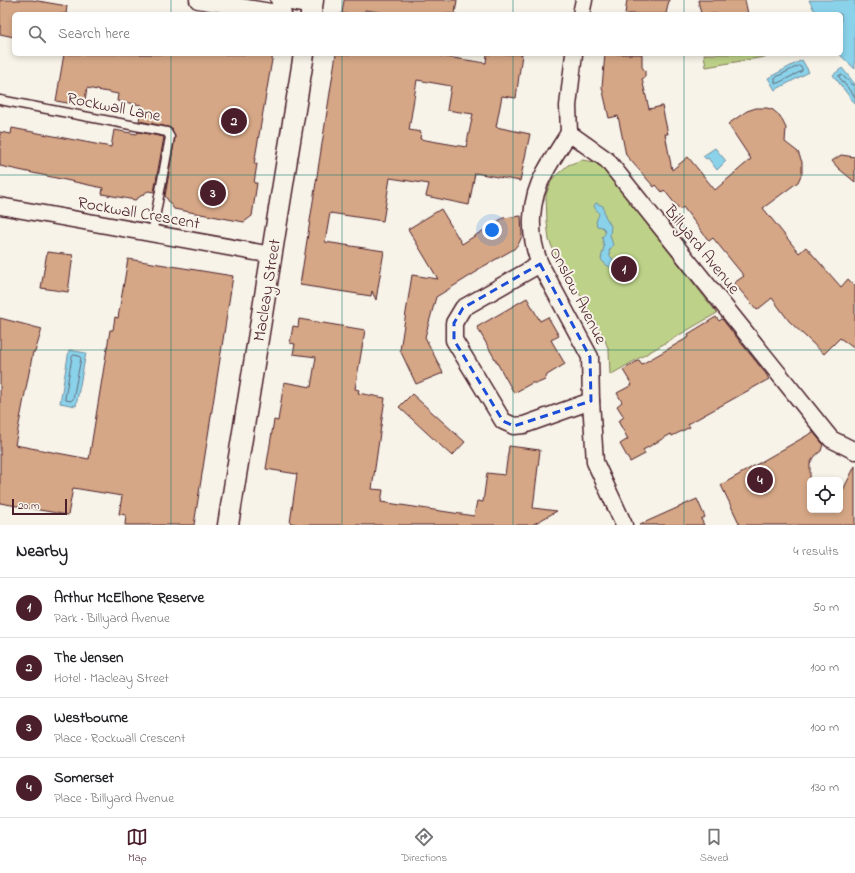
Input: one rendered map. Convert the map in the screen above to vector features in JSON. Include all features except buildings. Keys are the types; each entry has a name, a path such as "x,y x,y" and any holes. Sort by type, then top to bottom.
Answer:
{"street":[{"path":"198,0 271,12"},
{"path":"279,0 312,6"},
{"path":"581,12 584,0"},
{"name":"Macleay Street","path":"228,525 304,56"},
{"path":"570,133 568,106 574,56"},
{"name":"Onslow Avenue","path":"570,133 544,174 534,199 531,228 535,252 540,264 590,357 595,462 624,525"},
{"name":"Billyard Avenue","path":"570,133 607,160 831,439 855,451"},
{"name":"Rockwall Crescent","path":"0,206 272,255"},
{"path":"540,264 463,308 454,323 454,340 503,421 514,426 524,425 591,401"}],"lane":[{"name":"Rockwall Lane","path":"0,100 167,132 170,137 152,234"}],"highlighted area":[{"path":"540,264 590,357 591,401 514,426 503,421 454,340 454,323 463,308"}],"green space":[{"path":"704,56 770,56 706,67"},
{"path":"582,160 595,162 607,173 717,313 610,375 609,351 605,340 573,282 556,256 549,240 546,195 552,179 568,165"}],"water":[{"path":"809,0 855,0 855,69 841,56 843,56 843,12 815,12"},
{"path":"802,60 809,72 775,90 768,78"},
{"path":"842,68 855,84 855,104 833,75"},
{"path":"715,148 726,161 717,170 708,158 706,159 703,156"},
{"path":"596,203 603,206 605,216 611,226 610,235 613,245 609,251 610,256 614,263 622,267 624,273 631,278 631,282 628,284 619,281 613,270 601,259 604,247 602,237 605,234 605,230 602,227 597,226 596,222 599,213 594,206"},
{"path":"69,350 86,353 76,406 60,403"}],"place":[{"name":"The Jensen","path":"234,121"},
{"name":"Westbourne","path":"213,193"},
{"name":"Arthur McElhone Reserve","path":"624,269"},
{"name":"Somerset","path":"760,480"}]}
